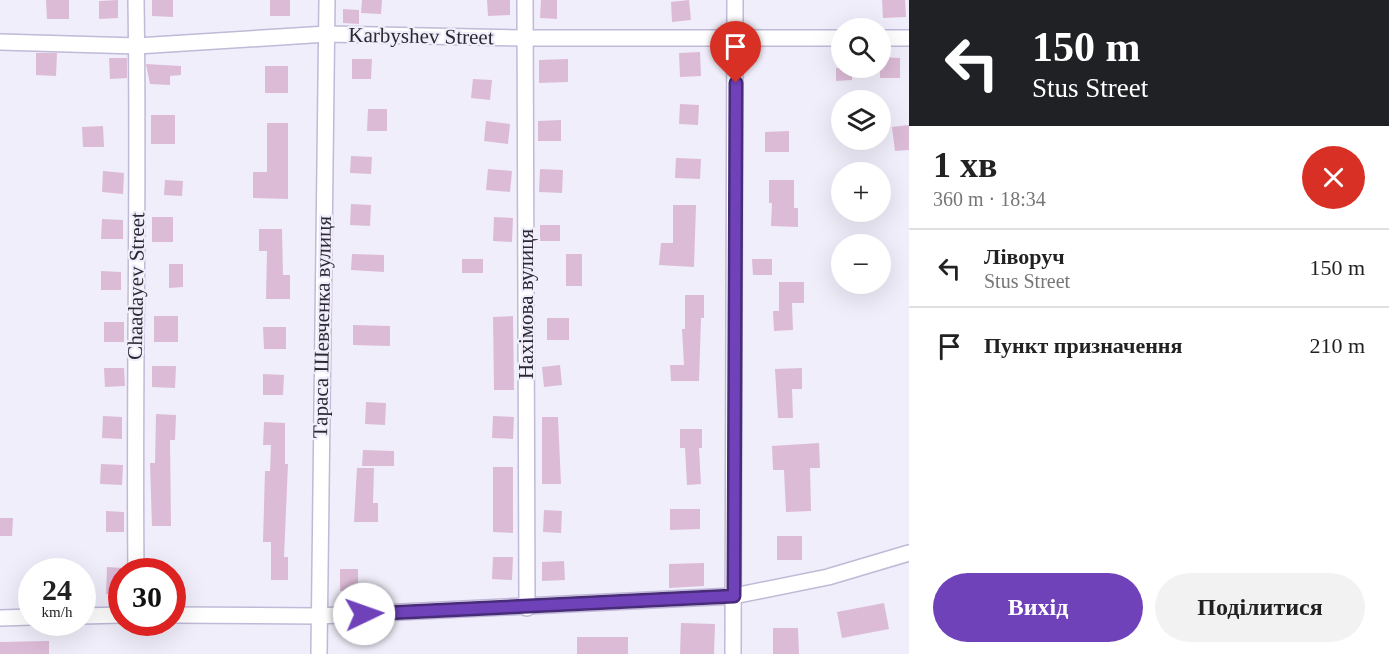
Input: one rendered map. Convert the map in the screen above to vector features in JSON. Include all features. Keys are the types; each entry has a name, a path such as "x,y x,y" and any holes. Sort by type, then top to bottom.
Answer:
{"street":[{"name":"Chaadayev Street","path":"136,0 138,163 134,398 136,558"},
{"name":"Тараса Шевченка вулиця","path":"318,654 327,0"},
{"name":"Нахімова вулиця","path":"525,0 527,608"},
{"path":"733,654 735,0"},
{"name":"Karbyshev Street","path":"0,42 137,46 327,34 526,38 831,38"},
{"path":"891,38 909,38"},
{"path":"186,615 318,616 527,608 734,596 828,577 909,553"},
{"path":"0,618 18,617"}],"building":[{"path":"46,0 69,0 69,19 47,19"},
{"path":"118,0 118,18 99,19 99,1"},
{"path":"152,0 173,0 173,17 152,16"},
{"path":"270,0 290,0 290,16 270,16"},
{"path":"362,0 382,0 381,14 361,13"},
{"path":"487,0 510,0 510,15 488,16"},
{"path":"541,0 557,0 557,19 540,18"},
{"path":"689,0 691,20 672,22 671,2"},
{"path":"882,0 905,0 906,17 883,18"},
{"path":"343,9 359,10 359,24 343,23"},
{"path":"700,52 701,76 680,77 679,53"},
{"path":"36,53 57,53 56,76 36,75"},
{"path":"109,58 127,58 127,78 110,79"},
{"path":"891,58 900,58 900,78 891,78"},
{"path":"352,59 372,59 371,79 352,79"},
{"path":"568,59 568,82 539,83 539,60"},
{"path":"146,64 181,66 181,75 170,76 170,85 150,84"},
{"path":"265,66 288,66 288,93 265,93"},
{"path":"836,78 852,78 852,80 836,81"},
{"path":"473,79 492,80 490,100 471,98"},
{"path":"680,104 699,105 698,125 679,124"},
{"path":"368,109 387,109 387,131 367,131"},
{"path":"151,115 175,115 175,144 151,144"},
{"path":"561,120 561,141 538,141 538,121"},
{"path":"486,121 510,124 508,144 484,141"},
{"path":"267,123 288,123 288,199 253,198 253,172 267,172"},
{"path":"909,125 909,150 895,151 892,127"},
{"path":"103,126 104,147 83,147 82,127"},
{"path":"789,131 789,152 765,152 765,132"},
{"path":"351,156 372,157 371,174 350,173"},
{"path":"676,158 701,159 700,179 675,178"},
{"path":"488,169 512,171 510,192 486,190"},
{"path":"540,169 563,170 562,193 539,192"},
{"path":"103,171 124,173 123,194 102,192"},
{"path":"165,180 183,181 182,196 164,195"},
{"path":"769,180 794,180 794,208 798,208 798,227 771,226 772,203 769,203"},
{"path":"351,204 371,205 370,226 350,225"},
{"path":"673,205 696,205 694,267 659,265 661,243 673,243"},
{"path":"152,217 173,217 173,242 152,242"},
{"path":"494,217 513,218 512,242 493,241"},
{"path":"102,219 123,220 123,239 101,239"},
{"path":"540,225 560,225 560,241 540,241"},
{"path":"259,229 282,229 283,275 290,275 290,299 266,299 267,251 259,251"},
{"path":"352,254 384,255 384,272 351,270"},
{"path":"566,254 582,254 582,286 566,286"},
{"path":"462,259 483,259 483,273 462,273"},
{"path":"752,259 772,259 772,275 753,275"},
{"path":"169,264 183,264 183,287 169,288"},
{"path":"101,271 121,272 121,290 101,290"},
{"path":"779,282 804,282 804,303 792,303 793,330 774,331 773,311 779,311"},
{"path":"685,295 704,295 699,381 671,381 670,365 684,365 682,329 685,329"},
{"path":"154,316 178,316 178,342 154,342"},
{"path":"513,316 514,390 494,390 493,317"},
{"path":"547,318 569,318 569,340 547,340"},
{"path":"104,322 124,322 124,342 104,342"},
{"path":"353,325 390,326 390,346 353,345"},
{"path":"263,327 286,327 286,349 264,349"},
{"path":"560,365 562,385 544,387 542,367"},
{"path":"152,366 176,366 175,388 152,387"},
{"path":"104,368 124,368 125,386 105,387"},
{"path":"802,368 802,389 792,389 793,418 778,418 775,369"},
{"path":"263,374 284,375 283,395 263,395"},
{"path":"366,402 386,403 385,425 365,424"},
{"path":"156,414 176,415 175,440 170,440 171,526 152,526 150,463 155,463"},
{"path":"103,416 122,417 122,439 102,438"},
{"path":"493,416 514,417 513,439 492,438"},
{"path":"542,417 558,417 561,484 542,484"},
{"path":"264,422 285,423 285,464 288,464 284,557 288,557 288,580 271,580 271,542 263,542 265,471 270,471 271,445 263,445"},
{"path":"680,429 702,429 702,448 699,448 701,484 687,485 685,448 680,448"},
{"path":"819,443 820,468 810,468 811,511 786,512 784,470 773,470 772,446"},
{"path":"363,450 394,451 394,466 362,466"},
{"path":"101,464 123,465 122,485 100,484"},
{"path":"493,467 513,467 513,533 493,532"},
{"path":"357,468 374,468 373,503 378,503 378,522 354,522"},
{"path":"670,509 700,509 700,529 670,530"},
{"path":"544,510 562,511 561,533 543,532"},
{"path":"106,511 124,512 124,532 106,532"},
{"path":"0,518 13,518 12,536 0,536"},
{"path":"777,536 802,536 802,560 777,560"},
{"path":"493,557 513,557 512,580 492,579"},
{"path":"564,561 565,580 542,581 542,562"},
{"path":"704,563 704,586 669,588 669,564"},
{"path":"107,567 108,594 106,594"},
{"path":"340,569 358,569 358,591 340,591"},
{"path":"884,603 889,629 842,638 837,612"},
{"path":"681,623 715,624 714,654 680,654"},
{"path":"773,628 798,628 799,654 773,654"},
{"path":"577,637 628,637 628,654 577,654"},
{"path":"49,641 49,654 0,654 0,642"}],"route":[{"path":"364,614 527,608 734,596 736,83"}]}
